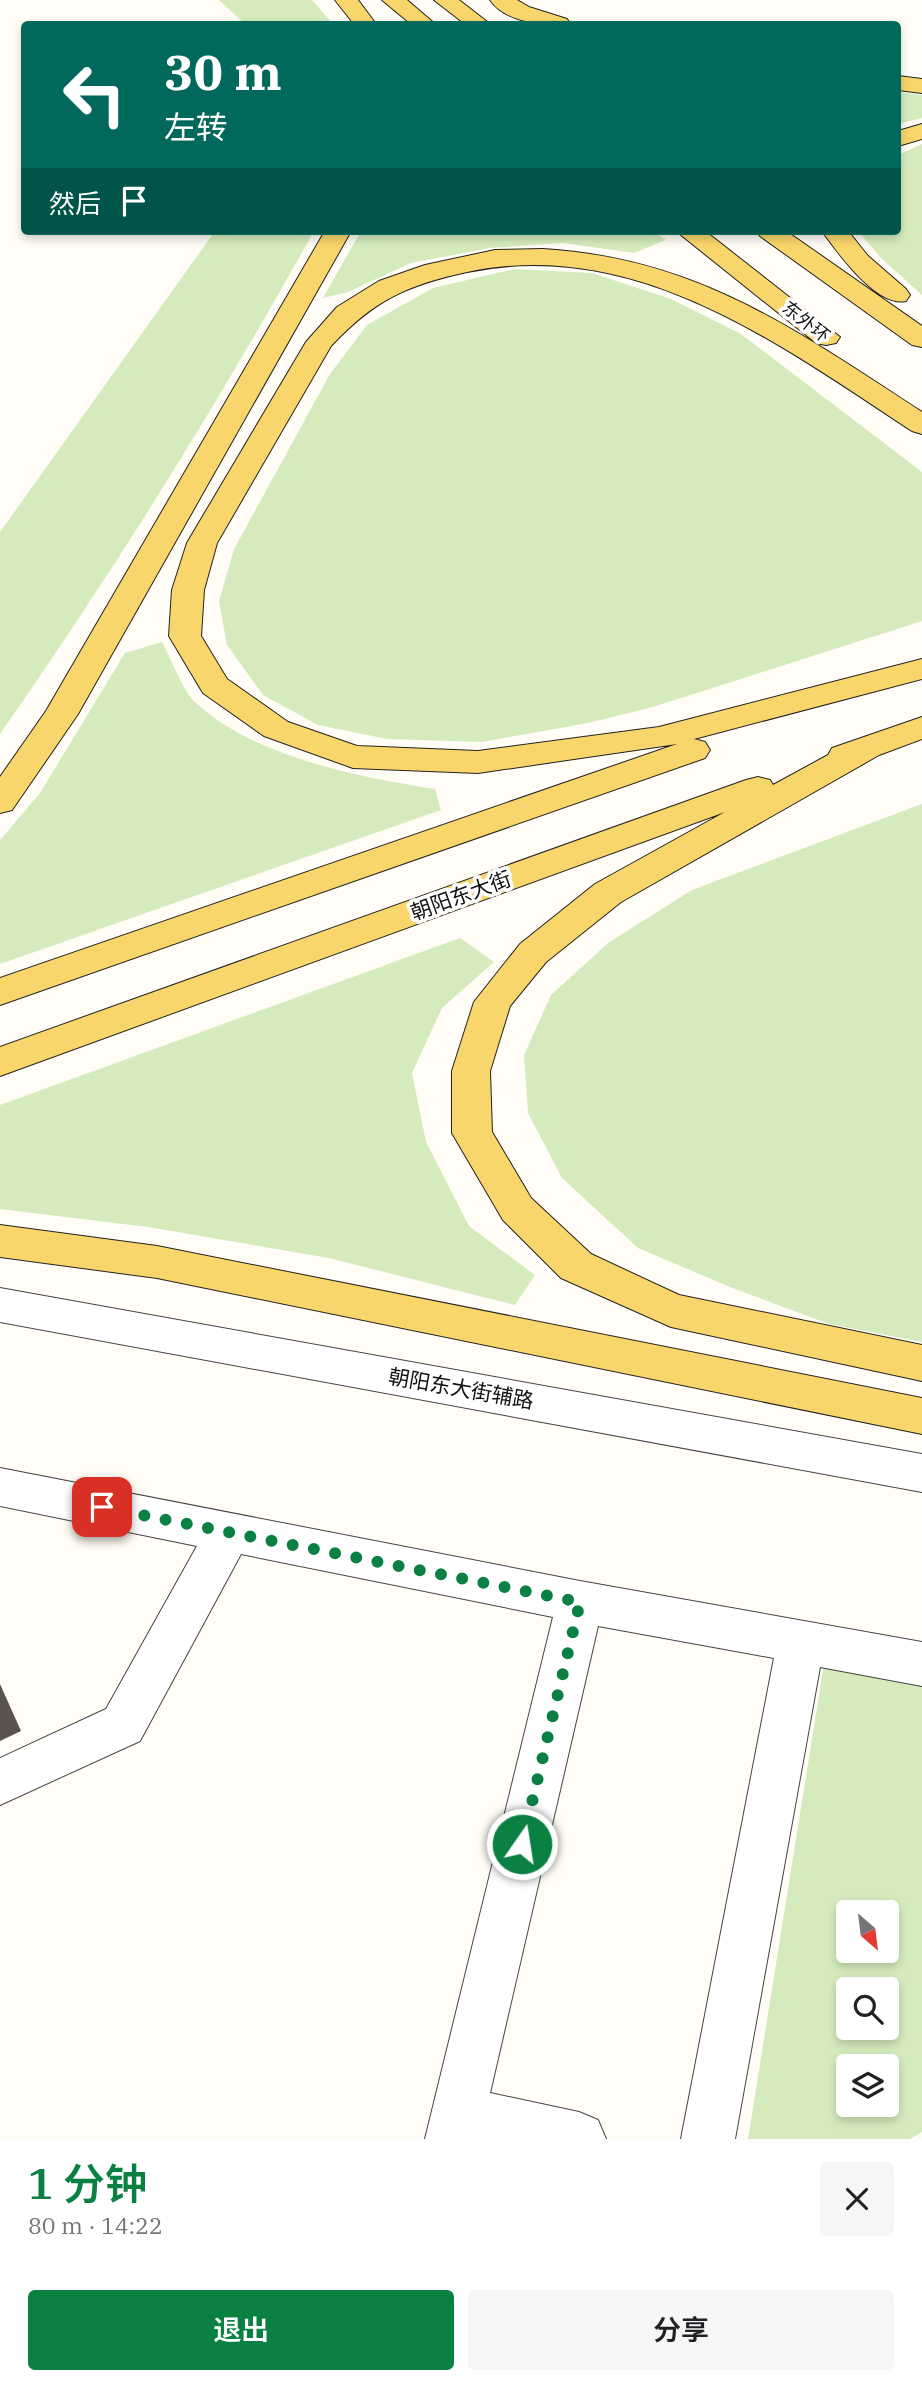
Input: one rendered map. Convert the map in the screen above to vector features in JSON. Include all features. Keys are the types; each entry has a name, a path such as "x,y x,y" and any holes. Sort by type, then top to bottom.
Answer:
{"main road":[{"path":"346,0 363,21"},
{"path":"393,0 420,21"},
{"path":"445,0 475,21"},
{"path":"501,0 521,12 550,21"},
{"path":"901,83 922,86"},
{"path":"901,138 922,131"},
{"path":"0,802 61,714 336,235"},
{"name":"东外环","path":"694,235 922,412"},
{"path":"775,235 922,339"},
{"path":"838,235 859,261 922,317"},
{"path":"911,672 659,738 478,762 353,757 276,730 215,686 185,636 188,590 202,542 320,342 347,313 378,294 434,271 495,258 543,257 578,259 642,271 697,290 746,314 795,342 922,425"},
{"path":"0,992 911,672"},
{"name":"朝阳东大街","path":"0,1062 922,727"},
{"path":"868,747 608,893 533,953 493,1002 471,1072 472,1133 517,1209 576,1266 671,1310 922,1363"},
{"path":"0,1241 157,1262 922,1416"}],"street":[{"name":"朝阳东大街辅路","path":"0,1305 922,1474"},
{"path":"0,1487 580,1602 922,1664"},
{"path":"0,1782 123,1726 229,1532"},
{"path":"570,2138 455,2126 580,1602"},
{"path":"708,2139 801,1642"}],"green space":[{"path":"219,0 312,0 330,21 242,21"},
{"path":"901,92 922,95 922,118 901,123"},
{"path":"922,144 922,295 881,258 861,235 901,235 901,154"},
{"path":"212,235 312,235 163,487 0,734 0,532"},
{"path":"359,235 659,235 666,240 634,253 563,243 490,248 411,263 348,292 323,298"},
{"path":"514,269 592,273 671,299 741,334 922,472 922,621 653,707 588,723 482,742 387,739 318,725 263,695 227,645 219,601 234,549 330,374 367,325 433,288"},
{"path":"162,642 191,698 220,722 247,738 309,762 373,778 435,789 441,810 0,964 0,840 40,793 125,653"},
{"path":"922,804 922,1342 829,1324 730,1287 638,1248 562,1178 528,1113 524,1055 551,995 608,943 692,890"},
{"path":"460,938 494,962 442,1008 412,1073 426,1142 469,1226 535,1275 515,1305 329,1258 148,1227 0,1209 0,1105"},
{"path":"824,1664 922,1683 922,2132 910,2139 748,2139"}],"building":[{"path":"0,1684 21,1731 0,1741"}],"route":[{"path":"102,1507 580,1602 522,1844"}]}
